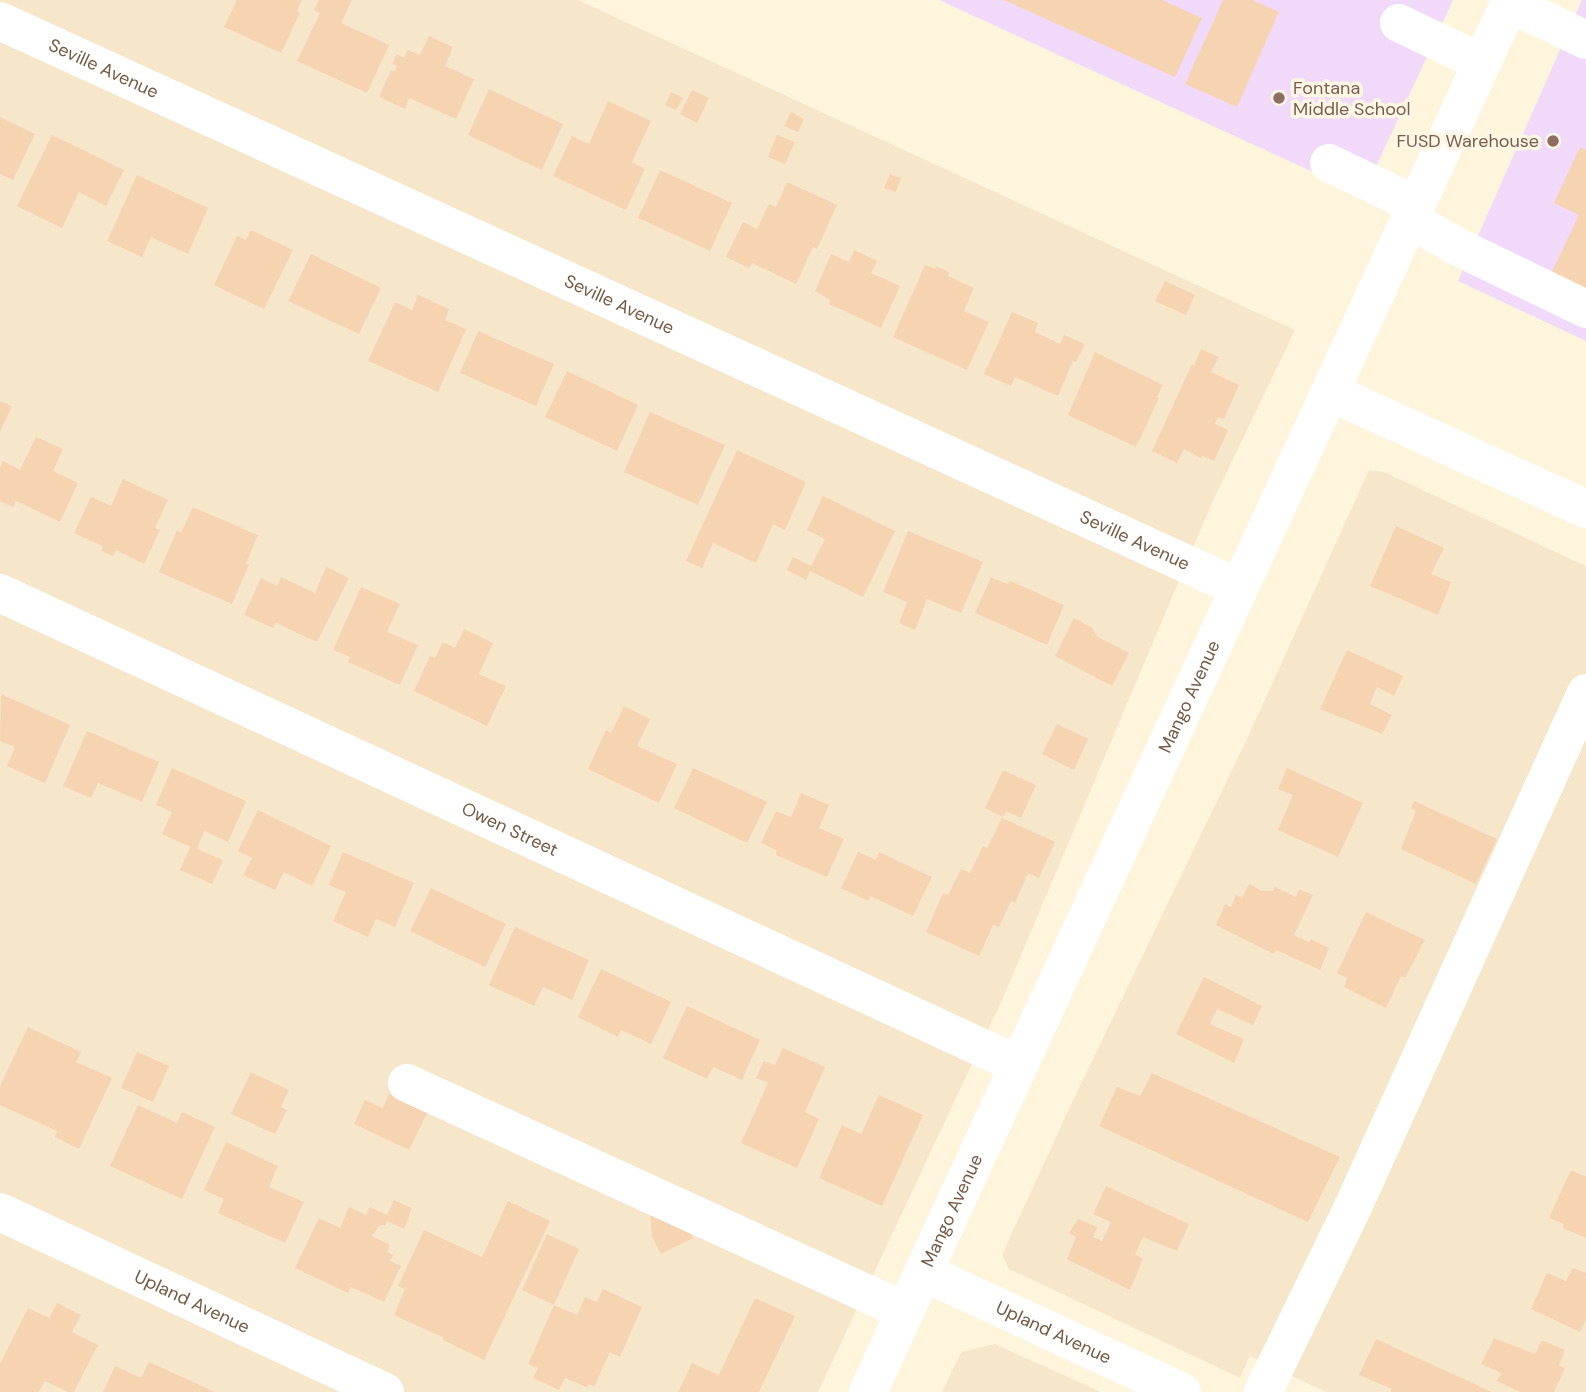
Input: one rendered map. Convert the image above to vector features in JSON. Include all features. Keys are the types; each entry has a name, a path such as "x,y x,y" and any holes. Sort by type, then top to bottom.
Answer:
{"street":[{"path":"1510,2 1586,40"},
{"name":"Mango Avenue","path":"868,1392 1510,2"},
{"name":"Seville Avenue","path":"0,21 1239,588"},
{"path":"1399,23 1482,63"},
{"path":"1329,163 1413,212 1460,248 1586,309"},
{"path":"1330,392 1586,509"},
{"name":"Owen Street","path":"0,593 1019,1065"},
{"path":"1263,1392 1352,1209 1586,693"},
{"path":"407,1083 905,1311"},
{"name":"Upland Avenue","path":"0,1212 385,1392"},
{"name":"Upland Avenue","path":"923,1272 1182,1392"}],"shaded area":[{"path":"0,0 578,0 1295,330 1211,505 1003,998 818,1392 0,1392"},
{"name":"Fontana Middle School","path":"939,0 1453,0 1363,195"},
{"name":"FUSD Warehouse","path":"1582,0 1586,0 1586,341 1458,281"},
{"path":"1369,470 1384,472 1586,566 1586,1392 1326,1392 1250,1356 1240,1378 1009,1269 1002,1255 1067,1113 1253,726"},
{"path":"995,1344 1101,1392 942,1392 961,1352"}],"building":[{"path":"237,0 302,0 297,11 300,13 281,53 224,27"},
{"path":"319,0 352,0 341,23 389,45 367,93 297,61 320,13 314,10"},
{"path":"1004,0 1162,0 1202,18 1175,77"},
{"path":"1223,0 1252,0 1279,12 1237,107 1185,84"},
{"path":"429,36 453,47 445,66 474,79 456,119 409,98 405,109 379,97 391,70 395,72 397,66 392,64 397,54 404,58 408,50 420,55"},
{"path":"489,89 563,124 542,170 468,135"},
{"path":"692,90 709,98 697,123 680,114"},
{"path":"671,92 683,98 676,110 665,105"},
{"path":"608,101 651,121 632,162 645,169 626,210 553,176 572,136 589,144"},
{"path":"791,112 804,119 798,132 784,126"},
{"path":"0,117 35,134 13,180 0,174"},
{"path":"52,135 124,170 106,206 79,192 62,228 17,206"},
{"path":"777,135 795,142 785,164 768,157"},
{"path":"1580,147 1586,150 1586,290 1551,274 1579,215 1554,203"},
{"path":"660,170 732,203 710,251 638,218"},
{"path":"890,174 901,178 896,192 884,188"},
{"path":"137,175 208,208 188,254 151,237 142,257 107,241"},
{"path":"787,182 837,205 817,249 813,247 796,284 752,263 749,268 726,257 743,222 757,229 769,204 776,207"},
{"path":"251,230 293,250 264,309 214,285 237,236 246,240"},
{"path":"854,250 877,261 871,273 900,286 881,328 829,304 830,300 815,291 831,254 849,262"},
{"path":"311,254 381,288 359,334 288,301"},
{"path":"925,265 935,269 936,266 949,272 948,276 974,288 964,311 989,322 967,370 893,337"},
{"path":"1165,281 1195,295 1186,315 1155,301"},
{"path":"418,295 449,309 445,320 466,329 438,392 368,361 395,302 412,310"},
{"path":"1012,312 1038,323 1035,332 1060,344 1064,335 1085,344 1076,362 1073,361 1058,396 1015,377 1011,386 984,374"},
{"path":"478,331 554,364 536,406 460,373"},
{"path":"1201,349 1219,357 1211,372 1239,385 1224,419 1218,417 1215,424 1228,430 1214,461 1184,449 1177,463 1152,451"},
{"path":"1095,352 1163,385 1136,447 1068,415"},
{"path":"567,371 638,405 617,451 545,417"},
{"path":"0,401 12,406 0,432"},
{"path":"650,412 725,445 698,505 624,472"},
{"path":"36,437 63,449 53,471 78,483 60,522 16,501 13,507 0,501 0,468 3,461 20,470"},
{"path":"737,450 806,482 785,530 773,524 756,563 713,543 702,568 686,561"},
{"path":"123,479 168,500 155,528 160,530 144,564 116,550 113,556 102,551 102,546 74,533 91,497 111,506"},
{"path":"823,496 895,531 863,597 810,571 806,580 787,570 793,557 811,566 825,539 807,530"},
{"path":"193,507 258,535 246,563 249,565 232,604 159,572 177,530 181,533"},
{"path":"1396,526 1444,548 1431,574 1451,582 1438,615 1370,586"},
{"path":"908,531 983,562 961,613 927,599 915,630 899,623 907,602 883,592"},
{"path":"326,567 349,578 317,642 276,623 273,628 244,615 261,578 277,586 281,577 315,593"},
{"path":"991,577 1007,584 1011,581 1064,605 1047,645 975,613"},
{"path":"361,587 400,604 387,632 418,645 400,685 348,662 350,657 333,650"},
{"path":"1074,618 1092,628 1098,637 1129,653 1112,686 1055,656"},
{"path":"464,629 493,643 479,674 506,686 487,726 414,691 430,656 435,658 443,642 455,648"},
{"path":"1347,650 1403,676 1394,696 1377,687 1370,704 1392,715 1382,734 1320,709"},
{"path":"1,694 70,725 45,783 7,766 15,747 0,741"},
{"path":"624,706 650,719 637,746 677,764 659,803 588,769 606,730 611,733"},
{"path":"1057,724 1088,739 1074,770 1042,754"},
{"path":"87,731 159,762 142,802 98,783 91,798 63,786"},
{"path":"172,768 246,801 228,842 204,831 197,849 223,860 212,884 180,870 190,847 162,834 172,812 156,805"},
{"path":"693,768 767,802 747,843 674,808"},
{"path":"1287,768 1363,803 1338,857 1278,830 1293,795 1278,789"},
{"path":"1003,770 1036,785 1021,818 1006,811 1003,817 985,808"},
{"path":"801,793 829,805 819,828 844,839 827,877 776,855 776,850 761,843 776,811 791,817"},
{"path":"1414,801 1497,839 1476,884 1401,849 1416,811 1411,808"},
{"path":"258,810 331,846 312,886 284,872 275,890 243,875 252,858 238,851"},
{"path":"1002,818 1055,842 1039,878 1028,873 1015,903 1011,901 999,927 993,925 979,956 926,932 943,893 948,895 961,869 970,873 983,846 987,848"},
{"path":"343,852 414,883 395,927 376,919 368,937 333,921 346,892 329,885"},
{"path":"858,852 876,860 879,852 932,877 913,916 870,896 868,901 841,888"},
{"path":"1249,884 1262,891 1273,891 1275,887 1296,897 1299,889 1313,895 1294,935 1309,942 1311,939 1329,948 1320,970 1276,950 1274,954 1216,925 1225,904 1231,907 1236,895 1242,898"},
{"path":"431,888 506,924 485,967 410,931"},
{"path":"1366,912 1425,940 1405,978 1401,976 1386,1008 1344,987 1347,978 1337,973"},
{"path":"515,927 589,960 572,1000 543,987 534,1006 489,985"},
{"path":"601,969 671,1002 651,1044 621,1030 618,1037 578,1017"},
{"path":"1204,977 1262,1006 1253,1025 1217,1009 1210,1024 1244,1039 1234,1063 1176,1034"},
{"path":"687,1006 760,1040 742,1080 713,1067 707,1079 663,1058"},
{"path":"28,1027 81,1052 76,1062 112,1078 79,1149 55,1137 57,1131 0,1105 0,1086"},
{"path":"783,1048 825,1067 805,1112 819,1119 797,1168 741,1143 768,1083 756,1078 764,1061 775,1065"},
{"path":"137,1052 169,1066 153,1102 121,1088"},
{"path":"251,1072 289,1090 281,1107 287,1110 275,1134 231,1114"},
{"path":"1152,1073 1340,1157 1308,1222 1099,1126 1117,1087 1140,1096"},
{"path":"389,1094 427,1113 409,1150 354,1124 365,1100 383,1108"},
{"path":"879,1095 923,1115 882,1206 819,1178 842,1125 861,1134"},
{"path":"138,1105 177,1123 182,1112 215,1127 182,1199 110,1166"},
{"path":"226,1142 278,1166 269,1187 304,1202 285,1243 218,1213 224,1199 204,1190"},
{"path":"1571,1170 1586,1177 1586,1238 1563,1228 1564,1224 1549,1218"},
{"path":"1106,1186 1189,1224 1177,1251 1143,1237 1135,1254 1143,1259 1130,1290 1067,1259 1076,1237 1069,1233 1078,1219 1097,1227 1093,1237 1102,1241 1111,1222 1093,1214"},
{"path":"394,1200 412,1208 404,1229 387,1221 385,1225 380,1225 372,1236 390,1245 387,1252 393,1255 390,1261 401,1266 384,1302 351,1287 348,1293 295,1268 319,1218 340,1228 349,1207 366,1215 370,1207 387,1215"},
{"path":"508,1201 550,1221 484,1360 394,1315 405,1289 398,1286 424,1230 482,1257"},
{"path":"650,1212 687,1227 693,1238 661,1254 652,1237"},
{"path":"547,1234 579,1249 554,1305 522,1290"},
{"path":"1573,1268 1586,1273 1586,1319 1580,1332 1531,1309 1547,1273 1566,1281"},
{"path":"603,1289 642,1307 620,1357 610,1352 594,1387 589,1384 586,1387 565,1378 559,1390 533,1378 538,1368 528,1364 554,1305 577,1315 585,1297 597,1302"},
{"path":"755,1298 795,1316 759,1392 678,1392 692,1363 719,1375"},
{"path":"57,1303 81,1315 72,1332 98,1345 74,1392 68,1392 45,1381 39,1392 0,1392 0,1364 28,1308 49,1318"},
{"path":"1494,1338 1535,1354 1542,1340 1565,1350 1559,1365 1565,1368 1554,1392 1520,1392 1497,1381 1501,1373 1481,1364"},
{"path":"1376,1339 1492,1392 1391,1392 1392,1389 1359,1375"},
{"path":"149,1362 215,1392 103,1392 115,1366 141,1378"}],"place":[{"name":"Fontana Middle School","path":"1279,98"},
{"name":"FUSD Warehouse","path":"1553,141"}]}
